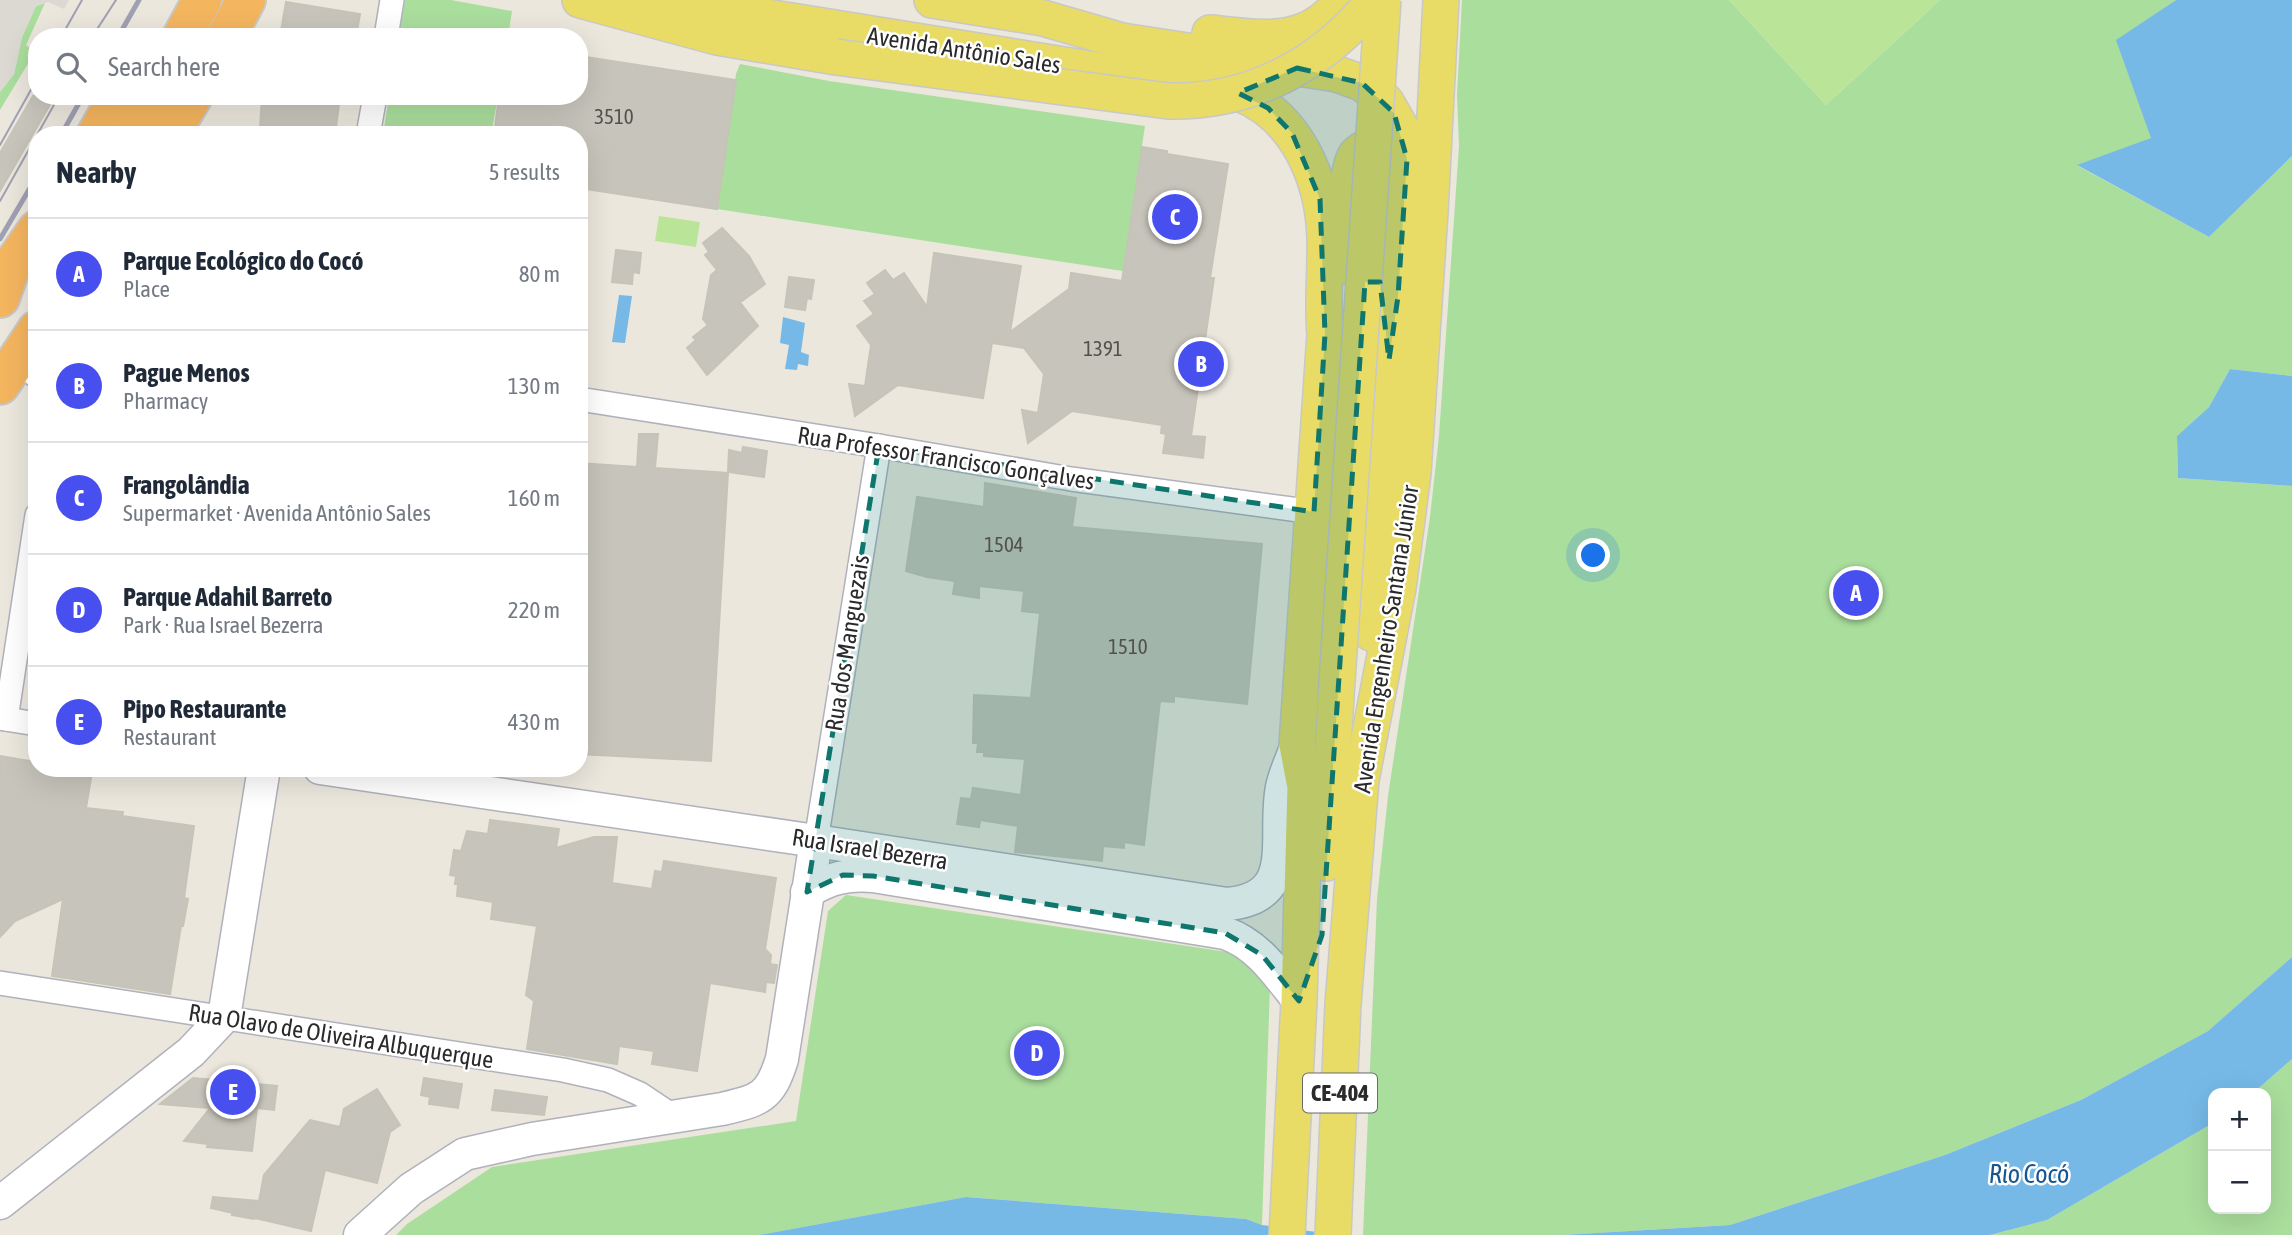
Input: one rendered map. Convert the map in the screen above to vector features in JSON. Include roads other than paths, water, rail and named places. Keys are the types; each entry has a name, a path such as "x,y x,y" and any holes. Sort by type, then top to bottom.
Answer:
{"highway":[{"path":"158,28 173,0"},
{"path":"187,28 202,0"},
{"path":"231,28 246,0"},
{"path":"101,126 113,105"},
{"path":"133,126 145,105"},
{"path":"175,126 187,105"},
{"path":"0,309 22,281 11,267 28,243"}],"main road":[{"path":"580,0 717,37 836,57 1168,101 1195,102 1253,89 1276,80 1311,60 1340,38 1374,0"},
{"name":"Avenida Antônio Sales","path":"622,0 754,15 1239,93 1268,108 1292,133"},
{"name":"Avenida Antônio Sales","path":"932,0 1043,18"},
{"path":"1043,18 1125,19 1211,33 1279,38 1307,30 1329,15 1342,0"},
{"name":"Avenida Engenheiro Santana Júnior","path":"1299,1001 1317,958 1322,935 1383,0"},
{"name":"Avenida Engenheiro Santana Júnior","path":"1333,1235 1343,1004 1361,780 1398,588 1413,473 1441,0"},
{"path":"1043,18 1122,41 1337,74 1362,83 1385,102 1401,128 1407,159 1398,296 1389,360 1361,780"},
{"name":"Avenida Engenheiro Santana Júnior","path":"1287,1235 1306,787 1297,746 1325,334 1322,304 1325,237 1320,199 1303,150 1292,133"},
{"path":"1325,334 1342,305 1352,164 1356,155 1369,146 1380,149 1386,155 1389,166 1391,189 1382,297 1389,360"}],"street":[{"path":"387,28 392,0"},
{"path":"370,126 373,105"},
{"name":"Rua Professor Francisco Gonçalves","path":"588,400 1071,479 1314,512"},
{"name":"Rua dos Manguezais","path":"816,841 879,446"},
{"path":"28,569 3,719 28,723"},
{"name":"Rua Israel Bezerra","path":"381,777 1227,904 1246,902 1262,895 1273,883 1282,786 1297,746"},
{"path":"0,1203 191,1052 224,1017 263,777"},
{"path":"360,1235 411,1189 465,1154 532,1139 753,1102 774,1084 782,1059 816,841"},
{"name":"Rua Israel Bezerra","path":"807,892 825,881 843,875 873,876 1226,933 1244,939 1262,955 1299,1001"},
{"name":"Rua Olavo de Oliveira Albuquerque","path":"0,983 574,1073 608,1080 640,1094 673,1116"}],"water":[{"path":"2176,0 2292,0 2292,156 2209,237 2077,165 2151,138 2116,40"},
{"path":"619,295 632,296 625,343 612,342"},
{"path":"783,317 805,323 801,352 809,355 808,366 798,364 797,370 785,369 789,345 780,343"},
{"path":"2230,369 2292,376 2292,486 2178,478 2177,436 2209,407"},
{"name":"Rio Cocó","path":"2292,957 2292,1059 2259,1088 2208,1088 2208,1126 2047,1220 1990,1235 1563,1235 1730,1225 1945,1155 2081,1100 2208,1031"},
{"path":"966,1197 1246,1219 1262,1225 1340,1235 759,1235"}],"tram line":[{"path":"66,28 82,0"},
{"path":"98,28 116,0"},
{"path":"0,145 28,95"},
{"path":"42,126 54,105"},
{"path":"0,201 28,151"}],"railway":[{"path":"123,28 139,0"},
{"path":"66,126 78,105"},
{"path":"0,239 28,191"}],"place":[{"name":"Frangolândia","path":"1175,217"},
{"name":"Pague Menos","path":"1201,364"},
{"name":"Parque Ecológico do Cocó","path":"1856,593"},
{"name":"Parque Adahil Barreto","path":"1037,1053"},
{"name":"Pipo Restaurante","path":"233,1092"}]}
